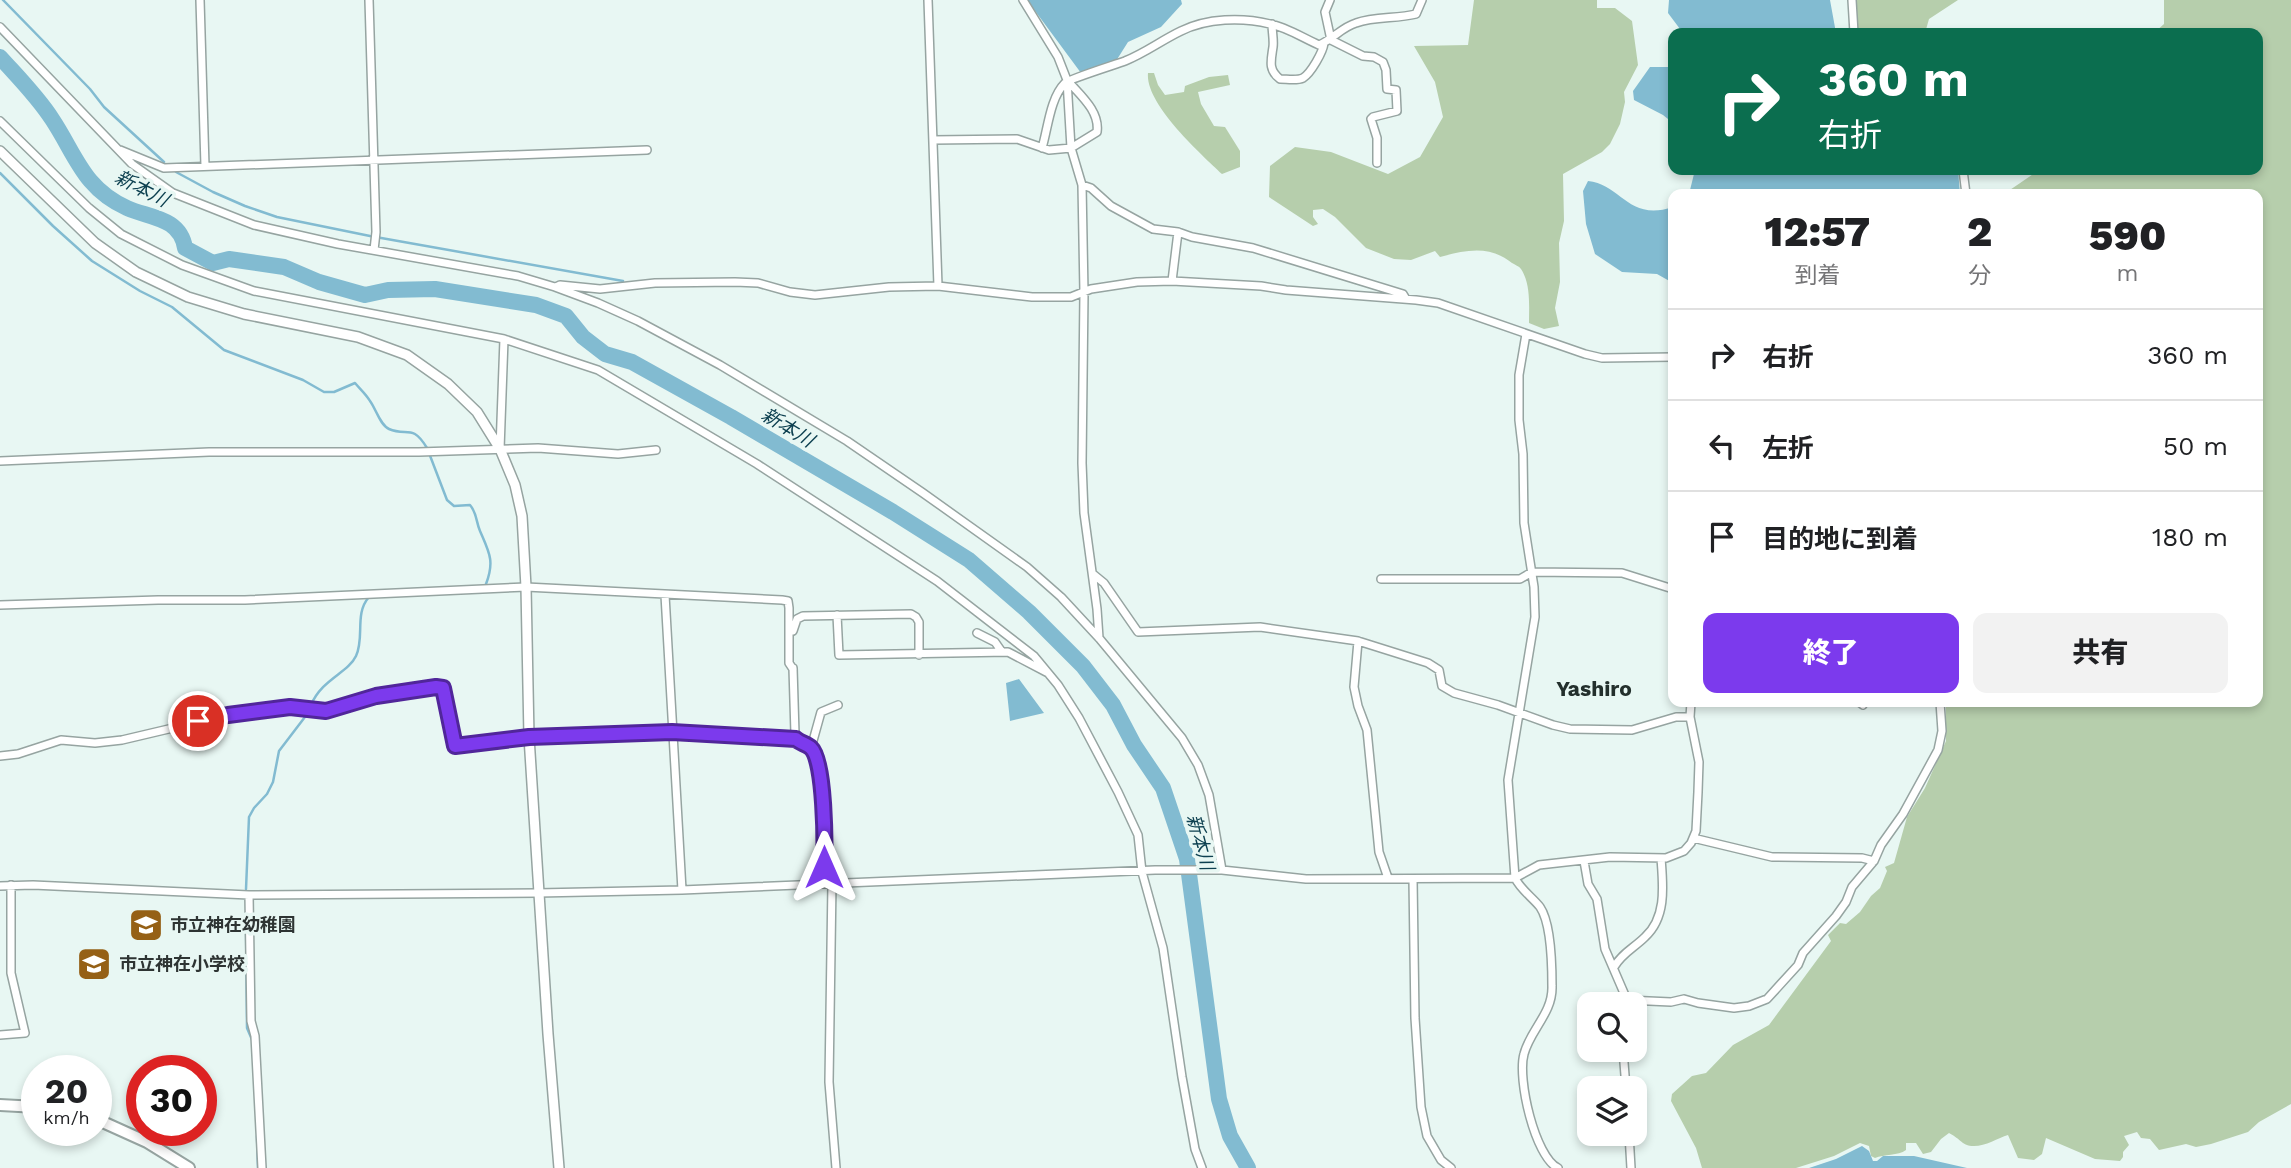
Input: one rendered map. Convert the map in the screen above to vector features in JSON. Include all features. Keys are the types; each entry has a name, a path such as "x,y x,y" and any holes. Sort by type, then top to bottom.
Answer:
{"main road":[{"path":"0,1105 21,1106"},
{"path":"112,1126 147,1142 188,1168"}],"street":[{"path":"200,0 205,166"},
{"path":"369,0 376,232 374,250"},
{"path":"928,0 937,286"},
{"path":"1023,0 1058,57 1067,80 1071,148 1082,185 1082,476 1099,638"},
{"path":"1272,24 1273,47 1270,65 1273,73 1280,79 1300,79 1306,76 1327,42 1325,12 1330,0"},
{"path":"1042,148 1059,91 1067,80 1100,71 1140,55 1183,30 1202,24 1242,19 1272,24 1319,46 1352,24 1416,14 1422,0"},
{"path":"1852,0 1854,28"},
{"path":"0,27 116,148 153,181 173,193 223,215 289,234 518,276 555,287 666,335 847,441 945,508 1027,567 1061,597 1099,638 1182,738 1198,765 1209,795 1218,870"},
{"path":"1327,42 1383,62 1387,89 1396,90 1397,111 1371,119 1377,138 1377,163"},
{"path":"933,140 1017,139 1049,150 1071,148 1097,132 1098,124 1086,100 1067,80"},
{"path":"0,121 89,208 121,234 182,265 254,291 504,338 598,370 757,464 937,581 1034,656 1079,719 1138,835 1142,872 1163,948 1186,1104 1195,1149 1202,1168"},
{"path":"116,148 164,168 647,150"},
{"path":"0,151 95,243 136,272 188,297 244,314 358,337 407,355 448,384 477,412 500,449 515,485 522,516 529,737 559,1168"},
{"path":"1082,185 1091,188 1111,206 1153,229 1253,248 1403,294 1406,299"},
{"path":"1172,281 1178,232"},
{"path":"555,287 619,288 655,283 735,282 758,283 800,294 815,295 889,287 937,286 1032,297 1071,297 1091,289 1137,282 1172,281 1261,286 1438,303 1602,358 1668,357"},
{"path":"1525,334 1519,375 1519,420 1523,454 1524,523 1532,572 1535,617 1508,779 1516,878 1519,886 1542,910 1547,926 1553,988 1549,1006 1523,1056 1523,1083 1527,1110 1544,1155 1553,1167"},
{"path":"500,449 504,338"},
{"path":"0,461 209,452 538,448 618,454 656,450"},
{"path":"1381,579 1520,579 1532,572 1622,573 1668,587"},
{"path":"1093,574 1104,583 1139,632 1251,626 1358,641 1427,663 1438,670 1442,686 1454,693 1570,729 1632,730 1676,717 1690,718"},
{"path":"0,605 245,600 526,587 788,601 789,663 793,669"},
{"path":"665,595 682,890"},
{"path":"796,739 793,625 797,618 911,614 919,622 919,655"},
{"path":"837,615 839,655 1002,652 1017,655 1048,674"},
{"path":"977,633 995,642 1002,652"},
{"path":"1358,641 1354,687 1367,730 1379,852 1388,878"},
{"path":"0,756 18,754 61,740 95,743 122,740 228,715 290,707 326,711 376,696 436,687 443,688 455,746 529,737 672,732 796,739 811,748 816,758 824,806 828,883 829,1082 836,1168"},
{"path":"811,748 821,712 838,705"},
{"path":"0,886 249,895 682,890 1155,870 1218,870 1306,879 1516,878 1539,864 1610,857 1666,858 1684,851 1696,831 1699,762 1690,718 1691,707"},
{"path":"1647,1002 1684,999 1734,1008 1767,999 1798,965 1803,953 1836,916 1852,887 1874,861 1881,845 1903,814 1938,750 1942,731 1940,707"},
{"path":"1693,838 1772,857 1862,858 1874,861"},
{"path":"1614,967 1620,957 1647,935 1658,917 1663,887 1661,858"},
{"path":"1584,861 1588,884 1597,899 1605,949 1625,992"},
{"path":"1413,879 1415,1018 1421,1107 1427,1136 1441,1160 1451,1168"},
{"path":"0,1035 25,1033 12,973 12,886"},
{"path":"249,895 251,1021 255,1036 262,1168"},
{"path":"1630,1146 1631,1168"}],"green space":[{"path":"1474,0 1597,0 1597,8 1615,8 1632,21 1638,65 1624,92 1625,102 1620,124 1610,144 1602,152 1563,174 1564,221 1559,243 1560,282 1555,308 1559,326 1544,329 1529,323 1529,295 1524,275 1519,267 1504,257 1486,251 1468,251 1440,257 1435,251 1411,260 1394,259 1366,248 1335,217 1323,209 1313,210 1313,217 1318,224 1313,226 1269,197 1270,166 1295,147 1331,152 1388,174 1420,157 1443,117 1435,82 1414,46 1468,45"},
{"path":"1855,0 1958,0 1929,19 1926,28 1857,28"},
{"path":"2164,0 2291,0 2291,1104 2259,1122 2248,1132 2196,1147 2186,1144 2159,1150 2150,1139 2141,1138 2137,1132 2124,1136 2129,1145 2120,1161 2095,1159 2046,1138 2042,1154 2034,1160 2018,1158 2008,1135 1974,1146 1963,1143 1949,1133 1931,1152 1923,1154 1916,1143 1906,1143 1906,1150 1903,1152 1875,1158 1871,1156 1869,1146 1860,1143 1834,1156 1796,1168 1702,1168 1696,1148 1671,1101 1672,1094 1692,1076 1706,1073 1733,1045 1769,1025 1831,941 1828,935 1840,923 1846,924 1860,912 1880,888 1887,871 1885,867 1894,863 1907,817 1925,788 1946,741 1946,707 2263,707 2263,189 2011,189 2032,175 2263,175 2263,28 2160,28 2164,24"},
{"path":"1148,73 1154,73 1165,95 1184,92 1185,86 1209,77 1228,75 1230,85 1198,92 1201,104 1214,126 1225,127 1240,151 1240,167 1222,174 1176,128 1155,99 1149,85"}],"water":[{"path":"1027,0 1181,0 1182,4 1161,27 1128,42 1116,61 1081,73"},
{"path":"1669,0 1830,0 1835,28 1679,28 1668,13"},
{"path":"1650,67 1668,67 1668,119 1634,100 1633,91"},
{"path":"1694,175 1958,175 1960,189 1690,189"},
{"path":"1588,181 1609,188 1626,201 1645,210 1668,208 1668,280 1657,274 1622,272 1595,254 1586,224 1583,191"},
{"path":"1019,679 1044,713 1010,721 1006,683"},
{"path":"1862,1146 1869,1151 1873,1161 1883,1156 1914,1156 1967,1168 1809,1168"}],"waterway":[{"path":"3,0 90,89 104,107 164,162"},
{"name":"新本川","path":"0,57 41,103 90,181 112,200 170,224 177,230 185,248 213,263 229,259 284,267 319,282 365,295 388,290 435,289 536,305 566,316 583,337 605,354 632,362 731,417 969,560 1029,612 1083,666 1113,705 1134,745 1163,788 1187,859 1219,1099 1230,1136 1248,1168"},
{"path":"176,172 213,192 277,217 623,281"},
{"path":"0,173 92,261 172,307 224,350 303,380 324,392 334,392 355,383 386,427 413,433 427,448"},
{"path":"429,453 447,500 454,506 470,505 474,511 490,557 486,584"},
{"path":"311,705 322,689 356,656 362,611 369,597"},
{"path":"246,889 249,817 273,782 279,751 308,713"},
{"path":"246,924 247,1028 253,1042"},
{"path":"257,1136 258,1168"}],"place":[{"name":"市立神在幼稚園","path":"146,925"},
{"name":"市立神在小学校","path":"94,964"}],"district":[{"name":"Yashiro","path":"1594,689"}],"route":[{"path":"198,721 290,707 326,711 376,696 436,687 443,688 455,746 529,737 672,732 796,739 811,748 816,758 824,806 824,867"}]}
